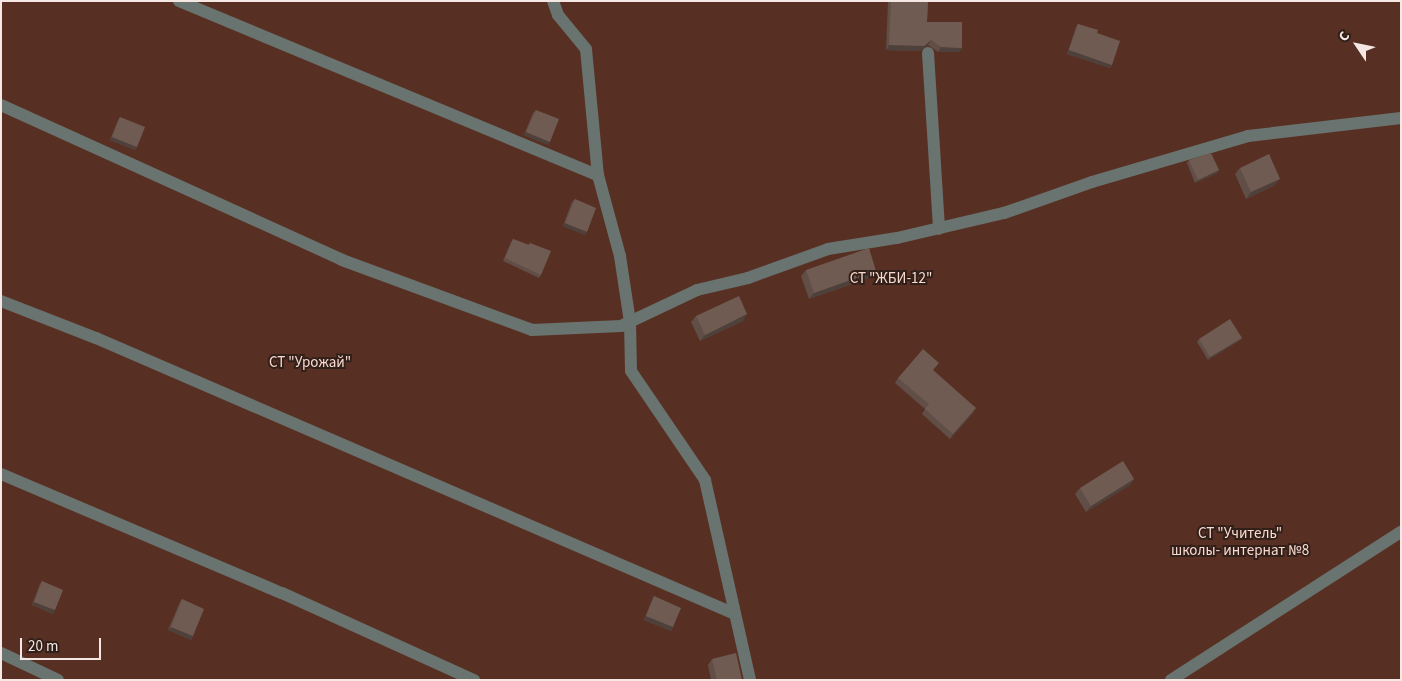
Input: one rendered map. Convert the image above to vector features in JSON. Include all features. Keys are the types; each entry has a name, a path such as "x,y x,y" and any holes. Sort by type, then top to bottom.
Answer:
{"street":[{"path":"179,1 598,175"},
{"path":"553,1 558,15 586,49 598,175 620,256 630,322 631,371 705,480 750,680"},
{"path":"928,53 939,229"},
{"path":"1,106 342,260 532,330 621,326 698,290 748,278 828,249 939,229 1004,213 1092,182 1248,136 1401,118"},
{"path":"1,301 96,338 735,614"},
{"path":"1,474 282,593 474,680"},
{"path":"1170,680 1401,532"},
{"path":"1,653 58,680"}],"green space":[{"path":"1,1 1401,1 1401,680 1,680"}],"building":[{"path":"891,1 928,1 927,22 962,22 962,48 941,47 931,40 924,46 889,45"},
{"path":"1078,24 1098,30 1097,33 1120,41 1112,65 1069,50"},
{"path":"536,110 559,119 550,142 526,132"},
{"path":"120,117 145,127 137,147 112,137"},
{"path":"1211,153 1219,170 1198,180 1189,160"},
{"path":"1269,154 1280,179 1251,192 1240,168"},
{"path":"575,199 596,208 587,232 565,223"},
{"path":"513,239 551,251 541,275 505,258"},
{"path":"869,248 876,271 814,293 806,270"},
{"path":"739,296 747,314 705,335 696,316"},
{"path":"1230,319 1242,338 1210,357 1199,339"},
{"path":"923,349 939,363 933,370 976,408 953,434 925,409 929,404 898,378"},
{"path":"1123,461 1134,479 1091,506 1080,488"},
{"path":"42,581 63,590 55,610 34,602"},
{"path":"654,596 681,608 673,627 646,616"},
{"path":"182,599 204,609 193,636 171,627"},
{"path":"736,653 742,680 717,680 712,659"}],"park label":[{"name":"СТ \"ЖБИ-12\"","path":"891,279"},
{"name":"СТ \"Урожай\"","path":"310,363"},
{"name":"СТ \"Учитель\" школы- интернат №8","path":"1240,542"}]}
